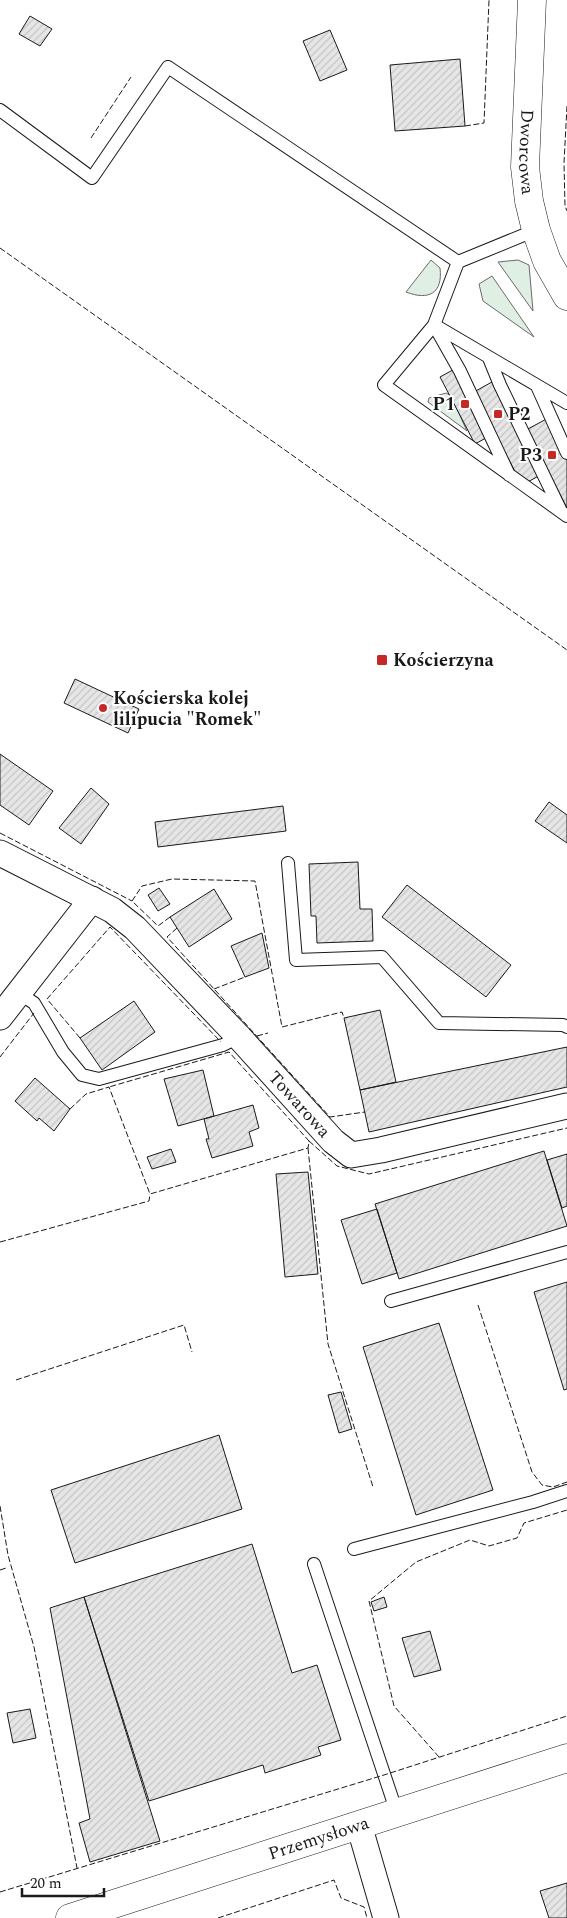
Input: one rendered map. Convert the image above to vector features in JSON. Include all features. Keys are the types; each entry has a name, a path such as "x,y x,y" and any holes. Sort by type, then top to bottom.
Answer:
{"main road":[{"name":"Dworcowa","path":"532,0 524,167 536,230 547,260 567,296"},
{"name":"Przemysłowa","path":"70,1918 567,1758"}],"street":[{"name":"Towarowa","path":"0,854 112,910 135,928 239,1037 333,1141 351,1155 381,1150 567,1106"},
{"path":"0,1017 20,994 92,900"},
{"path":"358,1825 386,1918"}],"lane":[{"path":"0,110 92,178 168,67 458,262"},
{"path":"536,230 458,262 434,325 384,385 564,514"},
{"path":"434,325 567,404"},
{"path":"434,325 460,370 510,476"},
{"path":"489,358 500,385 564,514"},
{"path":"537,386 567,453"},
{"path":"288,863 296,960 382,957 440,1023 563,1025 567,1027"},
{"path":"20,994 34,1003 63,1052 82,1075 100,1079 223,1045 239,1037"},
{"path":"391,1301 567,1252"},
{"path":"354,1549 534,1502 567,1491"},
{"path":"314,1564 397,1813"}],"green space":[{"path":"431,260 440,268 437,289 433,293 421,296 406,292"},
{"path":"518,260 529,265 533,311 498,262"},
{"path":"492,276 534,337 483,301 479,284"},
{"path":"446,393 451,396 467,431 428,402 429,398"}],"building":[{"path":"30,16 52,29 40,46 19,34"},
{"path":"330,30 347,70 320,81 303,41"},
{"path":"460,59 465,126 395,131 390,65"},
{"path":"460,366 474,392 499,378 526,430 552,416 567,444 567,508 548,471 522,485 495,433 475,444 440,377"},
{"path":"75,679 139,709 128,733 64,703"},
{"path":"0,754 53,791 29,825 0,805"},
{"path":"91,788 109,804 81,844 59,828"},
{"path":"549,802 567,815 567,843 535,821"},
{"path":"283,806 286,831 158,847 155,822"},
{"path":"358,862 360,909 372,909 373,941 317,943 316,916 311,916 309,864"},
{"path":"407,885 511,965 486,997 382,917"},
{"path":"159,888 170,904 158,911 148,895"},
{"path":"214,889 232,919 189,947 170,917"},
{"path":"262,933 269,968 245,977 231,946"},
{"path":"134,1001 155,1032 102,1070 80,1038"},
{"path":"380,1010 396,1082 360,1090 344,1018"},
{"path":"567,1047 567,1087 369,1132 360,1090"},
{"path":"203,1070 214,1116 178,1126 164,1079"},
{"path":"35,1078 70,1109 54,1131 39,1118 37,1121 15,1101"},
{"path":"253,1105 259,1128 249,1132 253,1146 212,1158 206,1139 209,1139 204,1119"},
{"path":"171,1149 176,1162 152,1169 147,1157"},
{"path":"544,1151 567,1226 399,1279 375,1204"},
{"path":"567,1154 567,1206 562,1208 547,1160"},
{"path":"308,1172 318,1274 285,1277 276,1174"},
{"path":"377,1209 397,1273 362,1284 341,1220"},
{"path":"567,1282 567,1389 564,1390 534,1292"},
{"path":"439,1323 493,1490 416,1515 363,1347"},
{"path":"341,1392 352,1429 339,1433 328,1395"},
{"path":"219,1435 242,1509 75,1563 51,1490"},
{"path":"252,1544 292,1673 317,1665 341,1740 318,1747 321,1755 265,1773 263,1765 149,1801 84,1597"},
{"path":"84,1597 160,1841 90,1862 79,1823 90,1819 50,1608"},
{"path":"384,1597 387,1607 374,1611 371,1602"},
{"path":"430,1631 441,1670 414,1677 402,1638"},
{"path":"30,1709 36,1738 13,1743 7,1713"},
{"path":"567,1883 567,1918 549,1918 540,1891"}],"fence":[{"path":"465,126 484,123 489,0"},
{"path":"91,138 131,77"},
{"path":"567,106 564,163 565,206 567,211"},
{"path":"0,248 567,650"},
{"path":"0,833 132,901"},
{"path":"170,917 158,926 132,901 142,886 172,879 255,881 282,1027 342,1012 344,1018"},
{"path":"80,1038 47,999 110,927 221,1042"},
{"path":"177,928 167,937 330,1117 365,1112"},
{"path":"214,989 245,977"},
{"path":"0,1057 34,1013"},
{"path":"257,1036 268,1033"},
{"path":"70,1109 86,1094 109,1087 150,1194 308,1148 309,1141 229,1052 109,1087"},
{"path":"309,1141 337,1166 369,1174 567,1128"},
{"path":"308,1148 328,1344 373,1487"},
{"path":"0,1242 149,1201 150,1194"},
{"path":"478,1305 532,1472 542,1485 553,1487 567,1482"},
{"path":"16,1380 184,1325 192,1352"},
{"path":"0,1506 8,1555 34,1647 77,1868"},
{"path":"439,1757 394,1706 369,1601 416,1562 470,1540 489,1546 517,1538 524,1523 567,1510"},
{"path":"0,1570 6,1568"},
{"path":"0,1892 384,1775 567,1716"},
{"path":"218,1918 334,1880 341,1898 364,1907 367,1918"}],"place":[{"name":"P1","path":"465,404"},
{"name":"P2","path":"498,414"},
{"name":"P3","path":"552,455"},
{"name":"Kościerzyna","path":"382,660"},
{"name":"Kościerska kolej lilipucia \"Romek\"","path":"103,708"}]}
